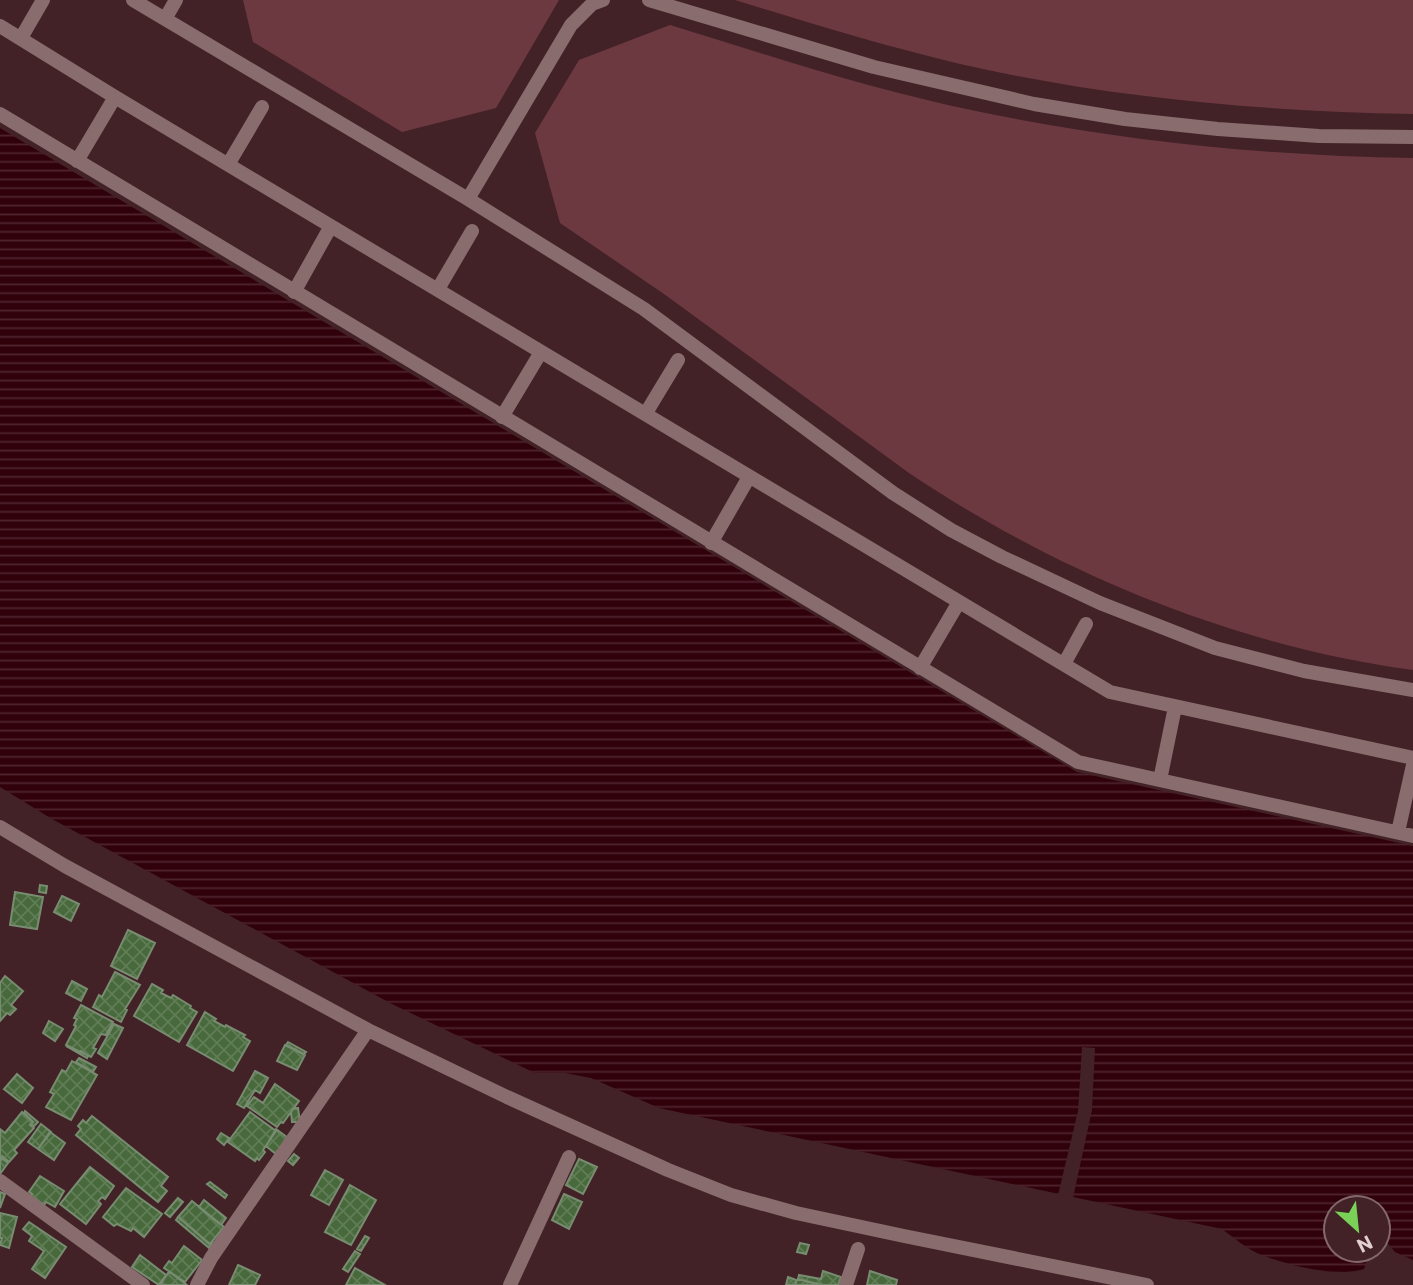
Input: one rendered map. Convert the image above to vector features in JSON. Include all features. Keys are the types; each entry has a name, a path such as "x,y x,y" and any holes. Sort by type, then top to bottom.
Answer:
{"street":[{"path":"21,38 43,0"},
{"path":"133,0 468,200 655,317 894,492 951,530 1100,603 1215,648 1304,671 1413,690"},
{"path":"165,19 176,0"},
{"path":"468,200 571,25 592,4 603,0"},
{"path":"649,0 874,67 1034,104 1125,119 1218,129 1319,136 1413,137"},
{"path":"0,26 1110,692 1413,758"},
{"path":"76,160 115,97"},
{"path":"229,163 262,107"},
{"path":"0,114 1078,762 1413,836"},
{"path":"294,292 331,226"},
{"path":"438,289 472,231"},
{"path":"502,417 541,352"},
{"path":"646,413 678,360"},
{"path":"711,543 749,477"},
{"path":"920,668 959,602"},
{"path":"1064,664 1086,624"},
{"path":"1160,780 1175,706"},
{"path":"1398,832 1413,765"},
{"path":"0,827 368,1030 668,1170 731,1195 796,1213 1147,1285"},
{"path":"197,1285 211,1258 368,1030"},
{"path":"510,1285 569,1157"},
{"path":"0,1181 143,1285"},
{"path":"846,1285 858,1249"}],"shaded area":[{"path":"243,0 559,0 496,108 402,132 253,42"},
{"path":"735,0 1413,0 1413,114 1242,106 1072,86 932,57"},
{"path":"670,25 899,93 1030,122 1193,145 1303,154 1413,158 1413,670 1346,659 1215,623 1150,600 1026,543 909,473 664,294 560,223 535,133 579,60"},
{"path":"0,128 1077,772 1413,846 1413,1260 1392,1248 1392,1194 1322,1194 1322,1264 1366,1264 1364,1269 1325,1271 1259,1254 1222,1229 659,1108 591,1078 565,1073 535,1073 392,1004 52,819 0,787"}],"pier":[{"path":"1082,1047 1095,1048 1092,1110 1073,1198 1058,1195 1078,1111"}],"building":[{"path":"40,885 47,886 46,893 39,892"},
{"path":"15,892 43,897 37,929 10,925"},
{"path":"62,896 79,904 71,921 54,912"},
{"path":"128,930 155,943 137,979 111,966"},
{"path":"115,972 140,985 125,1009 127,1010 121,1022 93,1007 99,995 102,997"},
{"path":"5,976 23,991 11,1005 16,1009 10,1015 7,1013 0,1021 0,983"},
{"path":"72,981 87,989 81,1001 66,993"},
{"path":"152,984 163,990 161,993 171,998 173,995 197,1012 179,1042 134,1016"},
{"path":"81,1005 113,1022 106,1035 101,1034 91,1057 66,1045 76,1026 74,1025 77,1019 74,1018"},
{"path":"205,1012 216,1019 214,1021 245,1035 243,1037 250,1041 233,1071 187,1045"},
{"path":"49,1021 63,1029 55,1041 43,1033"},
{"path":"114,1024 123,1028 107,1059 98,1053"},
{"path":"288,1042 306,1052 304,1054 286,1045"},
{"path":"285,1045 305,1055 297,1070 277,1061"},
{"path":"79,1058 96,1067 93,1072 76,1062"},
{"path":"72,1061 97,1075 71,1120 46,1107 54,1094 50,1092 62,1070 66,1072"},
{"path":"255,1071 268,1078 260,1093 255,1090 244,1108 237,1104"},
{"path":"17,1074 33,1088 22,1103 4,1089"},
{"path":"275,1084 299,1101 277,1127 247,1106 254,1097 263,1103"},
{"path":"298,1108 300,1122 292,1122 291,1112"},
{"path":"25,1111 38,1122 33,1127 33,1122"},
{"path":"22,1112 33,1122 30,1125 34,1128 14,1150 17,1153 9,1162 2,1156 0,1160 0,1129 5,1133"},
{"path":"250,1112 276,1131 263,1150 265,1152 255,1161 228,1142"},
{"path":"92,1116 168,1177 161,1186 167,1191 158,1202 76,1135 83,1120 86,1123"},
{"path":"41,1124 51,1132 38,1149 28,1142"},
{"path":"276,1129 288,1138 276,1154 266,1146"},
{"path":"50,1132 65,1143 54,1160 38,1149"},
{"path":"221,1133 229,1138 224,1145 217,1139"},
{"path":"294,1154 299,1158 293,1165 288,1161"},
{"path":"2,1158 8,1163 0,1174 0,1161"},
{"path":"579,1159 597,1167 583,1194 566,1185"},
{"path":"90,1167 114,1186 105,1199 102,1197 98,1201 101,1204 86,1224 60,1204"},
{"path":"325,1170 343,1180 329,1205 311,1195"},
{"path":"40,1176 64,1191 55,1207 46,1202 44,1205 30,1196 32,1194 29,1192"},
{"path":"210,1182 227,1195 225,1198 207,1184"},
{"path":"350,1185 376,1200 351,1245 325,1232"},
{"path":"126,1188 162,1214 144,1237 133,1228 131,1231 117,1224 114,1226 103,1217"},
{"path":"0,1192 5,1194 0,1208"},
{"path":"564,1194 582,1202 569,1229 552,1220"},
{"path":"178,1198 183,1202 170,1217 165,1213"},
{"path":"204,1200 226,1218 221,1225 199,1207"},
{"path":"192,1201 224,1227 210,1244 178,1217"},
{"path":"0,1213 17,1217 9,1248 0,1245"},
{"path":"178,1217 210,1244 213,1241 209,1248 176,1220"},
{"path":"29,1222 66,1247 45,1278 32,1269 44,1251 29,1241 32,1236 23,1229"},
{"path":"365,1236 369,1238 361,1251 357,1249"},
{"path":"800,1243 809,1245 806,1254 797,1252"},
{"path":"184,1246 202,1260 185,1282 164,1268 169,1261 172,1263"},
{"path":"355,1251 360,1254 348,1272 343,1269"},
{"path":"140,1255 166,1275 159,1285 132,1267"},
{"path":"238,1265 260,1275 255,1285 229,1285"},
{"path":"355,1268 385,1285 346,1285"},
{"path":"823,1271 841,1277 838,1285 822,1285 798,1279 799,1275 821,1279"},
{"path":"870,1271 897,1280 896,1285 867,1285"},
{"path":"168,1273 171,1273 187,1285 160,1285"},
{"path":"788,1277 796,1280 795,1285 786,1285"},
{"path":"797,1280 802,1280 820,1285 795,1285"}]}
